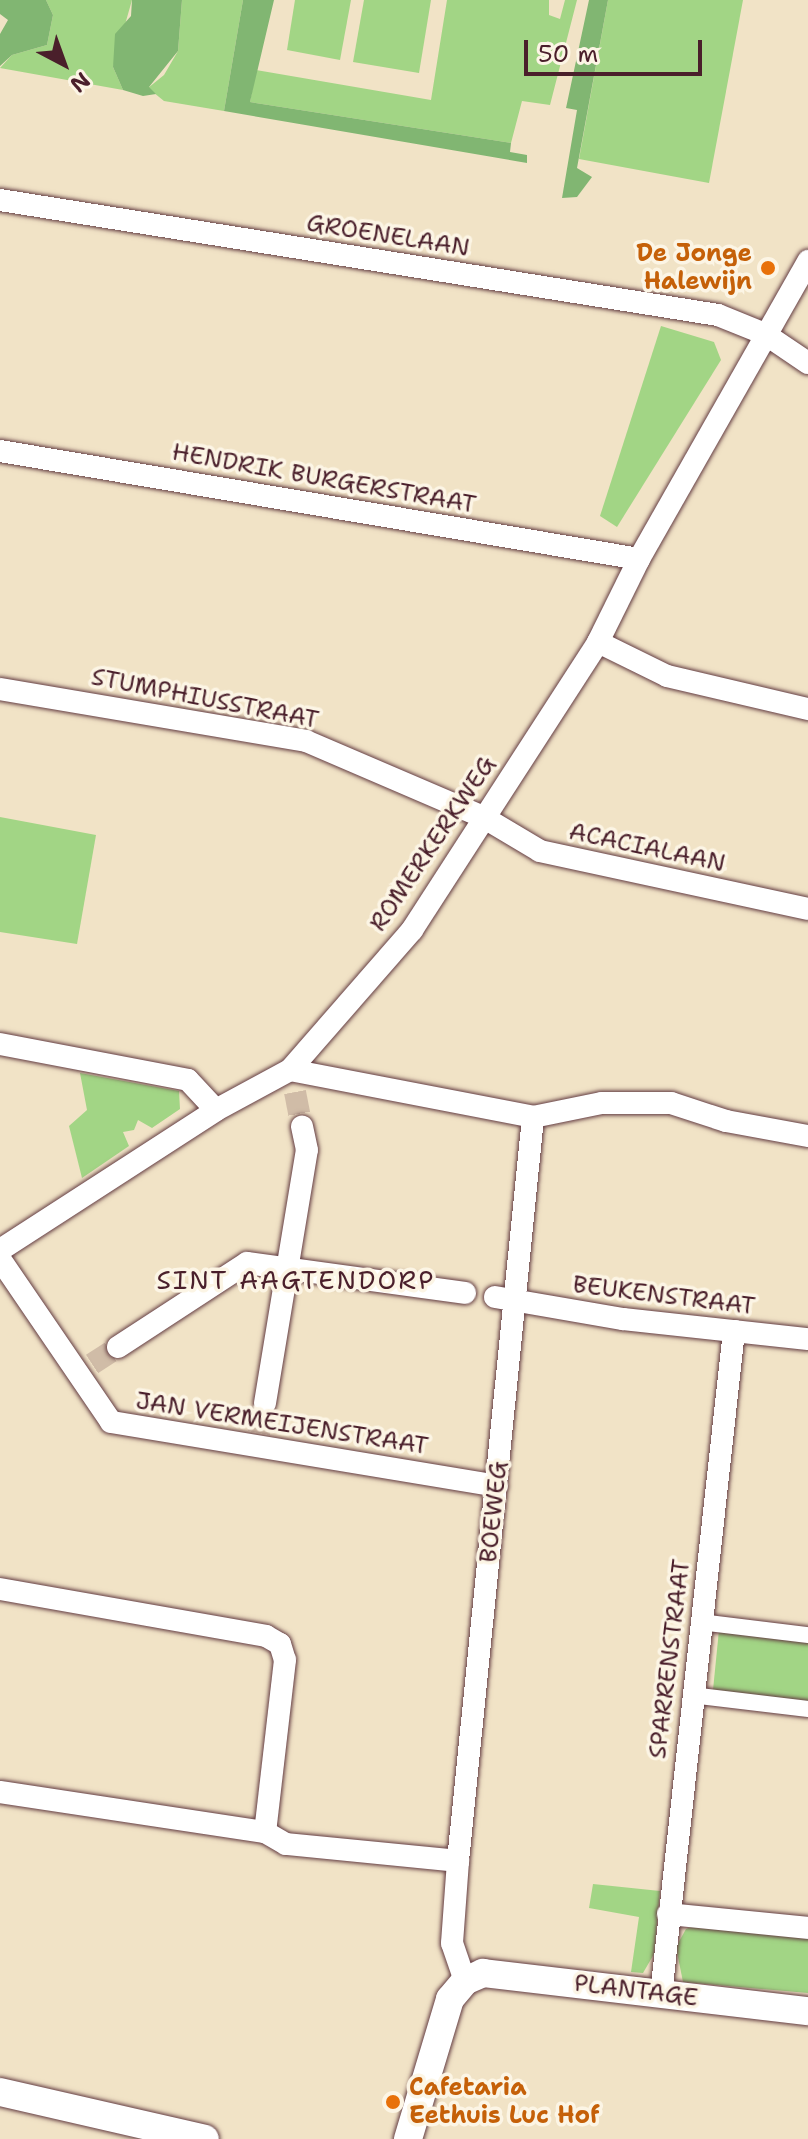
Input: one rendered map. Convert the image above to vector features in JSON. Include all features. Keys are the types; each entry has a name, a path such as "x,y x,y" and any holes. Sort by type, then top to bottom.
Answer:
{"street":[{"name":"GROENELAAN","path":"0,200 718,315 765,334 808,363"},
{"name":"ROMERKERKWEG","path":"0,1250 216,1110 293,1081 412,930 598,642 639,559 808,261"},
{"name":"HENDRIK BURGERSTRAAT","path":"0,451 639,559"},
{"path":"598,642 667,676 808,709"},
{"name":"STUMPHIUSSTRAAT","path":"0,689 306,741 483,817"},
{"name":"ACACIALAAN","path":"483,817 540,851 808,909"},
{"path":"0,1044 188,1080 216,1110"},
{"path":"293,1081 533,1117 602,1103 671,1103 726,1121 808,1136"},
{"name":"BOEWEG","path":"465,1981 452,1943 458,1861 497,1486 505,1300 533,1117"},
{"path":"265,1403 307,1150 302,1127"},
{"name":"JAN VERMEIJENSTRAAT","path":"0,1259 84,1369 111,1422 258,1440 497,1486"},
{"path":"118,1347 247,1263 465,1293"},
{"name":"BEUKENSTRAAT","path":"505,1300 808,1339"},
{"name":"SPARRENSTRAAT","path":"661,1995 691,1695 734,1331"},
{"path":"0,1589 266,1636 280,1644 285,1660 265,1832"},
{"path":"700,1622 808,1635"},
{"path":"691,1695 808,1709"},
{"path":"0,1792 265,1832 286,1844 458,1861"},
{"path":"668,1914 808,1928"},
{"name":"PLANTAGE","path":"465,1981 503,1973 808,2011"},
{"path":"408,2139 450,1999 465,1981"},
{"path":"0,2092 205,2139"}],"green space":[{"path":"0,0 46,0 53,15 47,45 12,55 0,66 0,34 8,20 0,14"},
{"path":"46,0 132,0 113,67 123,90 0,68 12,55 47,45 53,15"},
{"path":"132,0 182,0 178,51 149,87 156,94 143,96 123,90 113,67 115,34 131,16"},
{"path":"182,0 243,0 224,111 164,101 148,88 164,75 178,51"},
{"path":"243,0 274,0 250,102 511,143 510,152 527,155 527,163 224,111"},
{"path":"295,0 351,0 340,60 287,50"},
{"path":"364,0 431,0 419,73 353,62"},
{"path":"447,0 549,0 549,15 560,19 565,0 577,0 550,105 522,101 511,143 250,102 256,70 431,100"},
{"path":"589,0 608,0 577,168 592,177 577,197 562,198 577,110 566,108"},
{"path":"608,0 743,0 709,183 579,159"},
{"path":"661,326 714,342 721,360 617,527 600,516"},
{"path":"0,817 96,835 77,944 0,932"},
{"path":"80,1073 179,1091 180,1109 152,1128 138,1120 134,1130 123,1132 129,1146 82,1178 69,1126 87,1110"},
{"path":"719,1630 808,1640 808,1702 713,1690"},
{"path":"593,1884 660,1891 654,1954 643,1973 631,1972 639,1917 589,1908"},
{"path":"696,1925 808,1938 808,1993 683,1982 676,1947 686,1929"}],"tunnel":[{"path":"295,1092 302,1127"},
{"path":"92,1364 118,1347"},
{"path":"259,1433 265,1403"}],"place":[{"name":"De Jonge Halewijn","path":"768,268"},
{"name":"Cafetaria Eethuis Luc Hof","path":"393,2102"}],"district":[{"name":"SINT AAGTENDORP","path":"296,1280"}]}
